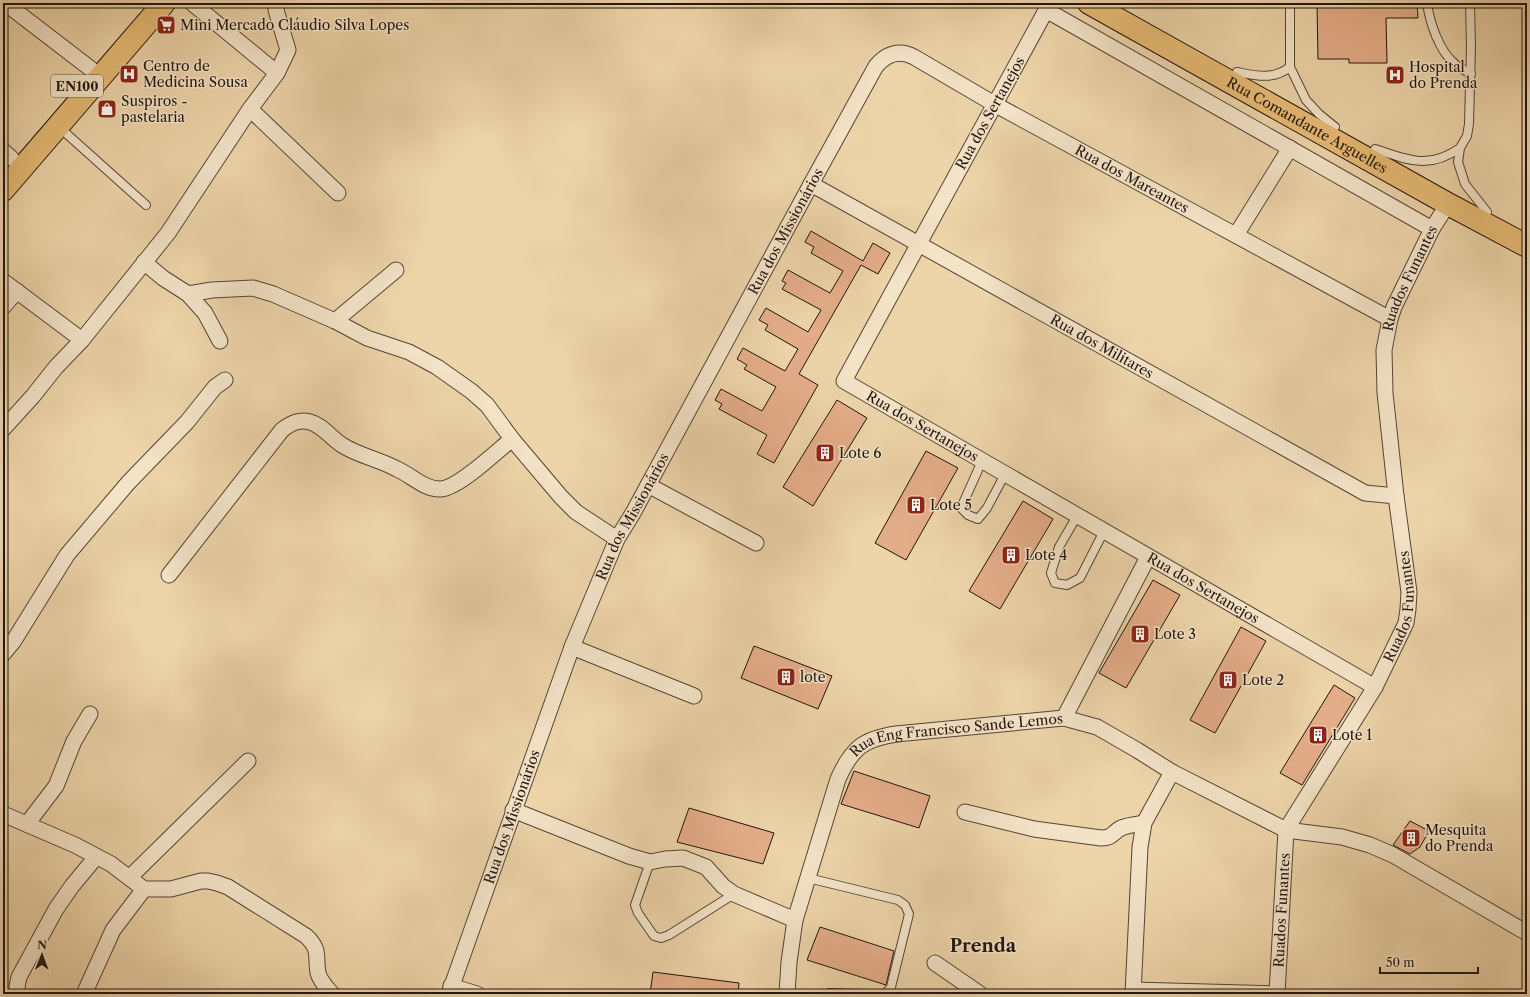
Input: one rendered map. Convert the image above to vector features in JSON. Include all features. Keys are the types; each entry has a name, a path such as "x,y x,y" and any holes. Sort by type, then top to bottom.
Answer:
{"main road":[{"name":"EN100","path":"6,159 57,110 148,3"},
{"name":"EN100","path":"3,190 164,3"},
{"name":"Rua Comandante Arguelles","path":"1088,3 1448,204 1527,246"},
{"name":"Rua Comandante Arguelles","path":"1113,3 1527,234"}],"street":[{"path":"5,3 91,69"},
{"path":"192,3 277,73"},
{"path":"3,429 33,396 56,367 82,340 168,233 250,109 277,73 288,50 276,10 277,3"},
{"path":"1048,7 1432,229"},
{"name":"Rua dos Sertanejos","path":"1048,7 996,105 844,381 1375,687"},
{"name":"Rua dos Mareantes","path":"876,66 882,59 889,55 895,53 908,54 996,105 1390,319"},
{"name":"Rua dos Missionários","path":"450,990 572,647 618,539 876,66"},
{"path":"250,109 338,193"},
{"path":"1236,235 1290,148"},
{"name":"Rua dos Militares","path":"811,184 1365,493 1396,496"},
{"name":"Ruados Funantes","path":"1277,994 1286,830 1375,687 1406,623 1408,592 1385,393 1384,350 1390,319 1400,293 1432,229 1448,204"},
{"path":"144,262 163,278 188,294 205,313 220,341"},
{"path":"335,321 396,270"},
{"path":"3,281 82,340"},
{"path":"188,294 212,290 253,288 273,294 335,321 367,338 410,352 437,367 471,391 487,405 512,439 561,497 576,512 618,539"},
{"path":"3,307 17,291"},
{"path":"3,654 13,642 67,556 128,483 187,422 215,387 225,380"},
{"path":"169,576 282,430 293,423 308,421 314,423 341,445 371,459 398,469 426,486 442,489 457,483 512,439"},
{"path":"648,485 756,543"},
{"path":"1064,718 1148,557"},
{"path":"572,647 694,696"},
{"path":"27,824 56,786 74,741 90,714"},
{"name":"Rua Eng Francisco Sande Lemos","path":"787,994 789,962 795,920 838,779 846,762 856,750 864,743 879,737 896,734 1064,718 1096,726 1138,750 1172,772 1286,830 1342,837 1370,845 1393,855 1527,932"},
{"path":"130,877 248,761"},
{"path":"1172,772 1144,823 1138,864 1133,992 1277,994"},
{"path":"513,810 629,856 650,862 683,858 706,867 723,886 734,894 795,920"},
{"path":"965,812 1034,829 1101,838 1108,838 1119,829 1144,823"},
{"path":"3,814 75,845 111,864 144,889 171,889 201,881 208,881 228,887 306,936 312,942 318,956 318,974 321,981 332,994"},
{"path":"18,994 17,987 19,978 56,909 72,886 96,857"},
{"path":"84,994 113,930 144,889"},
{"path":"935,963 980,994"},
{"path":"450,990 477,994"}],"lane":[{"path":"1290,3 1290,67 1306,100 1319,114 1335,127"},
{"path":"1427,3 1433,29 1443,49 1454,63 1471,74"},
{"path":"1470,3 1471,74 1469,124 1467,136 1460,148 1458,162 1465,184 1487,212"},
{"path":"1237,72 1268,76 1282,73 1290,67"},
{"path":"58,127 146,205"},
{"path":"1375,149 1418,161 1432,161 1448,156 1460,148"},
{"path":"982,461 961,508 968,515 978,519 987,508 1005,474"},
{"path":"1077,516 1059,547 1050,573 1055,583 1067,585 1080,578 1104,531"},
{"path":"650,862 635,905 638,913 654,936 661,938 669,935 734,894"},
{"path":"808,878 898,900 905,906 908,914 891,987 885,994"},
{"path":"828,993 869,994"}],"building":[{"path":"1317,3 1417,3 1418,18 1386,18 1387,63 1349,63 1349,59 1318,59"},
{"path":"811,231 863,261 873,243 890,253 878,274 861,265 799,374 818,385 774,463 757,454 767,435 719,409 722,404 715,400 721,389 762,411 776,387 744,369 747,365 737,359 743,348 785,371 798,349 765,330 768,325 759,320 766,308 808,332 821,310 782,289 786,283 782,281 788,270 830,293 843,271 811,253 814,247 805,242"},
{"name":"Lote 6","path":"837,400 867,418 813,506 783,487"},
{"name":"Lote 5","path":"926,451 958,468 906,560 875,543"},
{"name":"Lote 4","path":"1023,501 1053,519 1000,609 969,591"},
{"name":"Lote 3","path":"1153,580 1180,595 1126,688 1099,673"},
{"name":"Lote 2","path":"1241,627 1266,641 1215,733 1190,720"},
{"name":"lote","path":"754,646 832,676 818,709 741,678"},
{"name":"Lote 1","path":"1334,685 1355,698 1302,785 1280,773"},
{"path":"854,771 930,796 919,828 841,804"},
{"path":"689,808 774,833 763,864 677,842"},
{"name":"Mesquita do Prenda","path":"1410,821 1429,831 1420,847 1410,854 1393,845"},
{"path":"820,927 894,951 886,985 807,960"},
{"path":"653,972 739,983 738,994 650,994"}],"place":[{"name":"Mini Mercado Cláudio Silva Lopes","path":"166,25"},
{"name":"Centro de Medicina Sousa","path":"129,74"},
{"name":"Hospital do Prenda","path":"1395,75"},
{"name":"Suspiros - pastelaria","path":"107,109"},
{"name":"Lote 6","path":"825,453"},
{"name":"Lote 5","path":"916,505"},
{"name":"Lote 4","path":"1011,555"},
{"name":"Lote 3","path":"1140,634"},
{"name":"lote","path":"786,677"},
{"name":"Lote 2","path":"1228,680"},
{"name":"Lote 1","path":"1318,735"},
{"name":"Mesquita do Prenda","path":"1411,838"}],"district":[{"name":"Prenda","path":"983,946"}]}
